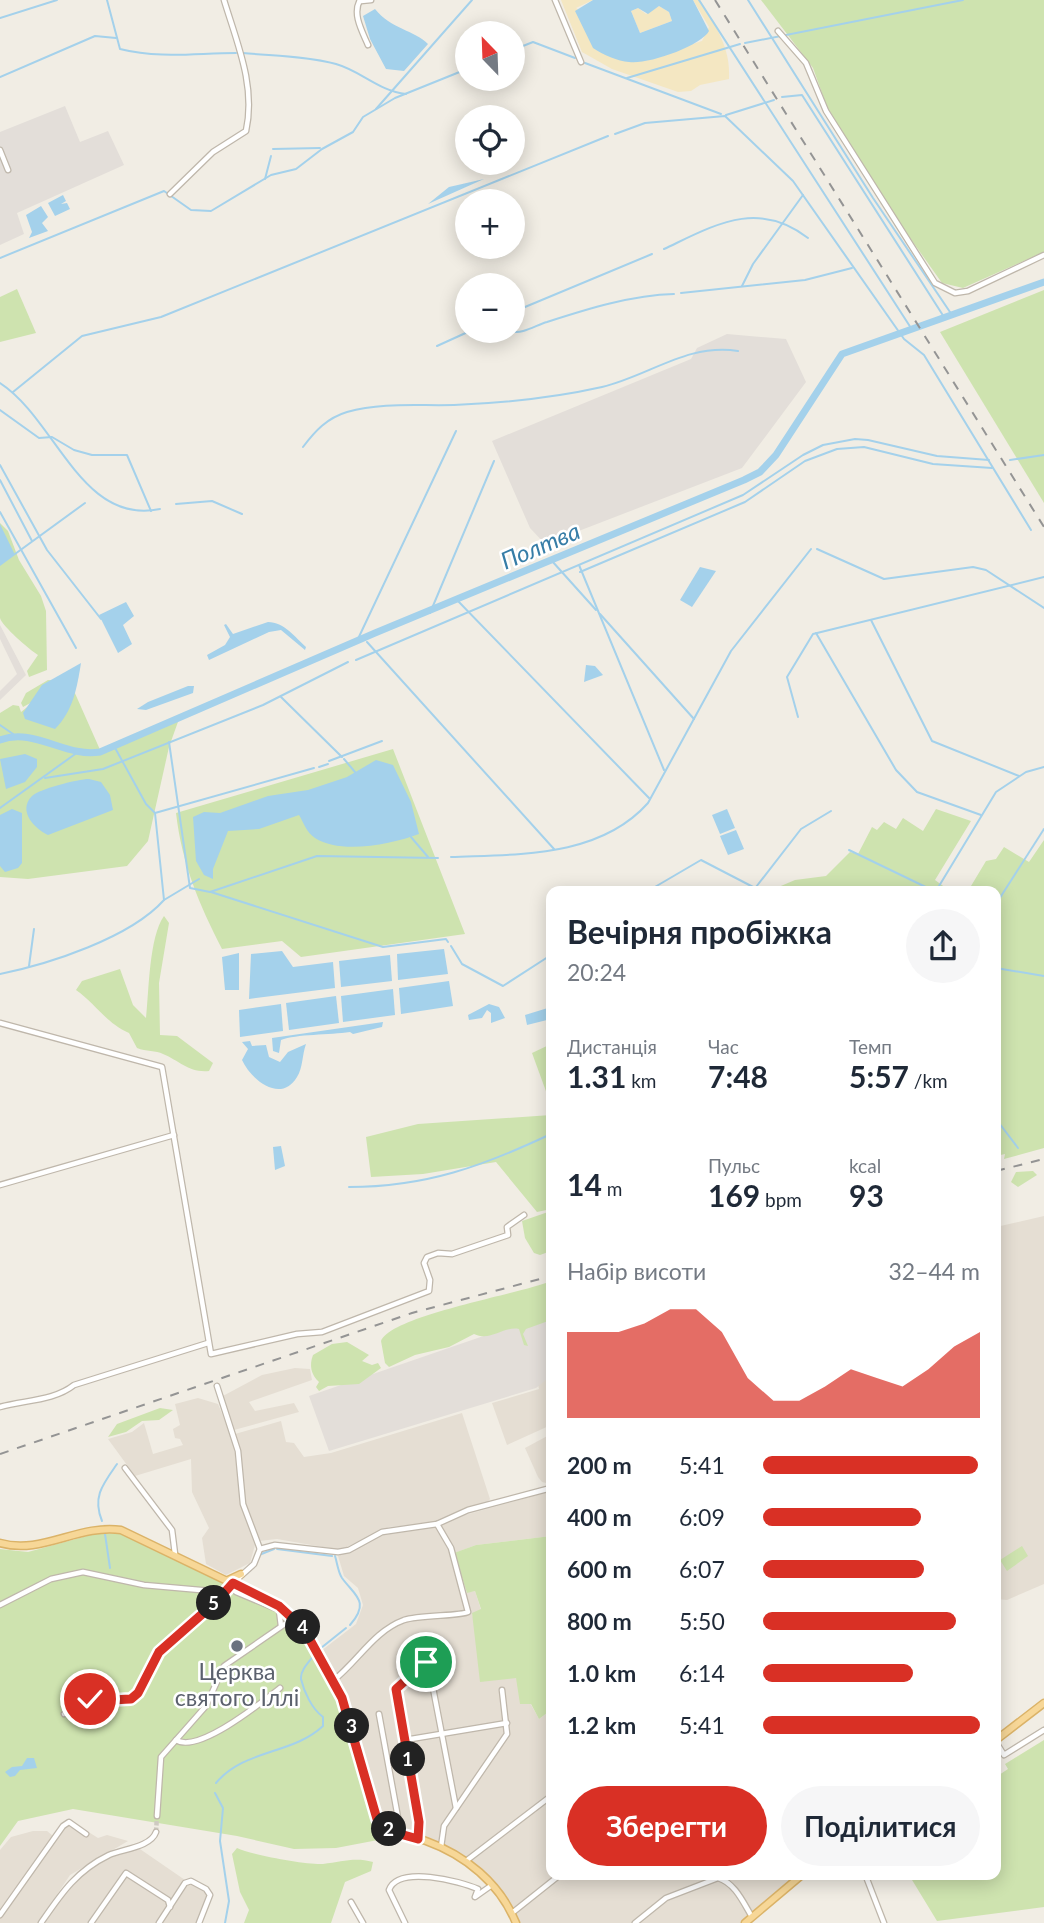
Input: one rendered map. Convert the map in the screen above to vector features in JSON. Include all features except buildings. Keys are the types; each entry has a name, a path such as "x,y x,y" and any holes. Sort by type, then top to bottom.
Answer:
{"main road":[{"path":"0,1544 31,1547 104,1528 135,1535 279,1606 295,1618 334,1680 351,1721 373,1812 386,1828 441,1847 466,1861 492,1885 516,1923"},
{"path":"229,1581 242,1574"},
{"path":"242,1574 239,1582 243,1588"},
{"path":"1001,1737 1044,1703"},
{"path":"745,1923 796,1880"}],"street":[{"path":"170,194 213,152 246,131 250,101 247,76 224,0"},
{"path":"368,46 358,22 357,5 360,1 371,0"},
{"path":"555,0 581,62"},
{"path":"780,33 806,63 826,111 935,283 955,293 968,291 1044,255"},
{"path":"0,149 8,170"},
{"path":"0,1023 162,1067 211,1354 297,1334 322,1332 377,1309 418,1297 429,1291 430,1280 424,1263 427,1257 438,1253 452,1254 509,1235 507,1227 524,1215"},
{"path":"0,1185 174,1135"},
{"path":"0,1408 29,1398 61,1394 74,1385 208,1343"},
{"path":"217,1386 237,1451 243,1504 260,1549 254,1564 242,1574"},
{"path":"125,1468 172,1530 175,1554"},
{"path":"260,1549 275,1545 338,1552 395,1528 437,1524 468,1510 546,1489"},
{"path":"334,1680 368,1646 397,1623 440,1614 464,1615 468,1612 451,1548 437,1524"},
{"path":"0,1605 51,1579 83,1572 144,1585 223,1592"},
{"path":"64,1714 90,1699 103,1702 119,1698 131,1699 138,1693 153,1659 223,1592 229,1581 236,1591 279,1610 282,1622 280,1629"},
{"path":"157,1816 159,1760 214,1694 224,1666 295,1618"},
{"path":"418,1839 419,1822 396,1689 426,1662 430,1662 456,1808"},
{"path":"176,1740 185,1744 195,1742 242,1718 280,1688"},
{"path":"441,1847 444,1826 507,1734 508,1723 502,1690"},
{"path":"379,1714 401,1835"},
{"path":"405,1740 508,1723"},
{"path":"1001,1750 1004,1755 1044,1730"},
{"path":"466,1861 546,1800"},
{"path":"0,1915 63,1826 69,1822 86,1834"},
{"path":"41,1923 76,1875 113,1854 149,1842 156,1832"},
{"path":"91,1923 126,1873 168,1900 170,1907"},
{"path":"405,1923 389,1890 391,1884 401,1878 459,1880 478,1889 475,1897 492,1885"},
{"path":"512,1913 553,1880"},
{"path":"635,1923 666,1898 710,1880"},
{"path":"726,1880 752,1917"},
{"path":"866,1880 884,1923"},
{"path":"159,1923 185,1883 196,1883 210,1895 199,1923"},
{"path":"351,1902 363,1923"}],"shaded area":[{"path":"65,106 80,142 108,131 124,165 17,213 24,234 0,245 0,132"},
{"path":"727,334 786,339 806,382 742,468 545,544 530,528 492,441 691,359 697,348"},
{"path":"0,625 26,675 0,700 0,691 17,674 0,639"},
{"path":"1044,1216 1044,1584 1007,1600 1001,1599 1001,1226"},
{"path":"546,1317 546,1380 536,1388 329,1451 309,1396 501,1330"},
{"path":"546,1362 546,1427 507,1445 492,1403 539,1389 534,1366"},
{"path":"295,1368 310,1369 312,1380 249,1402 255,1411 294,1403 299,1412 234,1430 221,1397 262,1375"},
{"path":"198,1398 218,1404 233,1440 243,1511 255,1545 250,1563 226,1575 206,1564 202,1538 209,1528 192,1492 191,1459 135,1476 108,1439 132,1432 144,1423 153,1454 183,1445 180,1439 175,1438 173,1429 180,1425 175,1404"},
{"path":"462,1413 490,1499 487,1503 437,1523 389,1527 340,1550 277,1539 259,1541 247,1512 239,1468 240,1449 235,1434 281,1421 286,1442 294,1443 304,1457 331,1453"},
{"path":"546,1437 546,1483 538,1477 525,1448"},
{"path":"546,1492 546,1537 476,1545 452,1554 464,1593 475,1591 481,1610 472,1614 475,1624 516,1678 539,1719 546,1714 546,1880 795,1880 743,1923 517,1923 512,1911 469,1861 397,1832 379,1819 369,1792 350,1708 321,1651 356,1624 363,1605 358,1588 344,1576 338,1556 383,1535 437,1527 465,1515"},
{"path":"71,1821 98,1838 107,1835 128,1841 70,1875 38,1923 0,1923 0,1918 46,1851"},
{"path":"33,1831 47,1831 53,1836 0,1911 0,1850 11,1837"},
{"path":"137,1847 185,1880 171,1903 124,1870 87,1923 45,1923 74,1879 99,1862"},
{"path":"126,1875 168,1902 168,1906 156,1923 93,1923"},
{"path":"190,1882 207,1894 197,1923 161,1923"}],"green space":[{"path":"761,0 1044,0 1044,252 963,288 942,283 898,221 827,107 813,68"},
{"path":"17,289 36,333 0,342 0,297"},
{"path":"1044,290 1044,503 940,332"},
{"path":"0,523 8,531 19,560 41,596 46,611 47,670 29,677 27,671 38,655 11,632 0,618"},
{"path":"48,680 70,682 101,752 179,719 169,747 148,841 127,866 28,879 0,877 0,713 13,705 19,706 21,712 36,700 23,707 21,703 26,693"},
{"path":"393,749 465,934 301,957 282,941 222,949 193,883 182,849 176,813"},
{"path":"936,809 971,821 935,880 943,886 781,886 795,880 826,876 850,852 858,854 872,827 877,830 884,822 896,829 903,818 923,831"},
{"path":"1044,840 1044,1148 1004,1159 1005,1154 1001,1155 1001,886 971,886 986,861 996,859 1004,847 1029,862"},
{"path":"164,916 169,923 159,983 160,1035 177,1036 213,1063 209,1071 196,1070 160,1053 137,1048 129,1033 114,1024 76,990 82,981 120,969 133,1005 146,1018 155,937"},
{"path":"546,1046 546,1091 532,1053"},
{"path":"546,1115 546,1210 537,1212 496,1162 423,1174 371,1177 366,1137 418,1124"},
{"path":"1033,1171 1037,1175 1018,1187 1011,1182 1016,1172"},
{"path":"546,1213 546,1253 534,1253 525,1238 522,1221"},
{"path":"546,1283 546,1322 526,1329 523,1334 528,1346 524,1345 519,1329 513,1329 486,1336 474,1334 449,1347 415,1355 389,1367 385,1363 381,1341 390,1331 432,1314"},
{"path":"347,1342 369,1355 362,1361 372,1365 378,1363 381,1368 359,1384 328,1386 319,1391 316,1387 319,1382 312,1370 313,1355 332,1344"},
{"path":"160,1408 173,1410 159,1420 142,1421 126,1432 108,1437 117,1424"},
{"path":"98,1533 125,1534 216,1579 236,1594 286,1614 299,1627 334,1687 347,1720 367,1807 378,1829 378,1840 336,1848 294,1849 237,1836 73,1809 18,1821 0,1846 0,1549 28,1552"},
{"path":"546,1537 546,1714 539,1719 531,1704 520,1704 516,1678 480,1682 472,1613 481,1609 475,1591 467,1593 454,1553 476,1545"},
{"path":"1022,1546 1028,1556 1007,1571 1001,1559"},
{"path":"1044,1740 1044,1907 937,1921 912,1880 1001,1880 1001,1774 1008,1769 1005,1764"},
{"path":"237,1848 305,1863 354,1860 373,1862 371,1871 345,1882 331,1923 244,1923 249,1910 240,1892 232,1854"}],"sand":[{"path":"561,0 593,0 576,8 645,59 702,41 709,27 693,0 700,0 725,47 729,79 700,85 691,91 678,92 612,69 582,52"},
{"path":"659,6 669,12 672,21 640,33 631,11 638,8 646,14"}],"water":[{"path":"593,0 693,0 709,31 696,43 673,53 648,61 625,61 593,48 575,11","holes":["659,6 669,12 672,21 640,33 631,11 638,8 648,14"]},
{"path":"375,9 388,21 428,44 404,71 386,69 370,39 363,16"},
{"path":"484,179 462,189 455,189 455,192 428,204 449,187"},
{"path":"63,195 66,201 61,204 67,203 70,209 55,216 48,203"},
{"path":"41,206 48,217 42,223 48,231 29,238 32,232 26,215"},
{"path":"0,524 15,555 0,566"},
{"path":"700,567 716,571 692,607 680,600"},
{"path":"126,602 134,616 123,625 132,644 118,653 99,615"},
{"path":"268,622 279,624 289,631 306,647 305,650 281,630 269,632 209,660 207,655 225,645 230,637 224,625 226,624 233,634"},
{"path":"81,663 70,707 55,729 25,719 23,713 42,685"},
{"path":"586,665 595,666 603,675 584,682"},
{"path":"194,686 193,693 146,710 137,709 148,702"},
{"path":"25,754 37,759 37,767 25,782 6,789 0,759"},
{"path":"376,760 393,765 411,802 419,834 381,844 338,846 312,836 299,815 259,829 228,831 213,869 213,879 204,875 196,861 193,817 204,812 220,813 268,796 308,790 347,777"},
{"path":"89,779 101,782 110,795 113,810 48,835 30,819 26,808 36,793"},
{"path":"12,809 22,813 22,863 18,868 5,872 0,866 0,815"},
{"path":"727,809 735,828 720,834 712,815"},
{"path":"736,830 744,849 728,855 720,836"},
{"path":"444,949 448,974 398,980 397,954"},
{"path":"282,951 293,967 333,962 335,988 249,999 251,954"},
{"path":"239,953 239,990 225,990 222,957"},
{"path":"390,955 392,981 341,987 339,961"},
{"path":"449,981 453,1006 401,1014 399,988"},
{"path":"393,989 395,1015 343,1022 341,996"},
{"path":"336,996 339,1023 289,1030 286,1003"},
{"path":"281,1004 283,1031 240,1037 239,1010"},
{"path":"489,1004 499,1007 505,1018 491,1023 491,1013 487,1010 482,1018 469,1020 468,1015"},
{"path":"546,1009 546,1020 527,1025 525,1015"},
{"path":"383,1022 382,1027 353,1034 350,1032 287,1038 281,1040 279,1053 273,1051 272,1038"},
{"path":"250,1041 252,1046 266,1045 269,1057 280,1062 288,1052 306,1044 299,1073 290,1085 275,1089 252,1075 242,1060 248,1049 242,1042"},
{"path":"281,1146 285,1166 275,1170 273,1147"},
{"path":"27,1758 34,1758 37,1768 20,1770 10,1777 5,1772 12,1767 22,1766"}],"waterway":[{"path":"0,18 57,0"},
{"path":"107,0 120,49 164,55 236,53"},
{"path":"376,109 472,0"},
{"path":"699,0 911,328"},
{"path":"748,0 873,198 952,315"},
{"path":"745,43 963,0"},
{"path":"0,77 95,36 116,38"},
{"path":"525,45 533,42 575,58"},
{"path":"627,78 740,44"},
{"path":"243,53 325,61 354,71 387,89 406,94"},
{"path":"585,63 721,114"},
{"path":"0,258 164,191 191,210 211,211 271,175 296,169 322,149 353,132 363,117 395,98 455,74"},
{"path":"782,97 802,95 944,317"},
{"path":"726,115 774,100"},
{"path":"615,134 645,123 725,116 793,181 904,339 924,355 1031,530"},
{"path":"13,392 82,336 161,317 608,136"},
{"path":"273,149 320,148"},
{"path":"265,179 271,156"},
{"path":"742,286 753,264 803,195"},
{"path":"664,249 719,225 753,218 789,226 808,238"},
{"path":"525,307 652,254"},
{"path":"681,293 805,280 852,268"},
{"name":"Полтва","path":"0,740 25,737 75,751 100,752 375,633 744,480 760,472 776,455 842,354 1044,282"},
{"path":"525,331 610,304 674,294"},
{"path":"437,346 455,338"},
{"path":"303,447 327,421 360,409 491,403 565,394 619,382 685,356 719,350 738,351"},
{"path":"0,383 20,399 89,486 110,502 133,510 160,509"},
{"path":"0,410 39,438 52,437 74,450 92,455 127,455 151,511"},
{"path":"357,641 456,431"},
{"path":"356,660 743,495 803,455 823,445 855,439 868,440 937,456 989,460"},
{"path":"580,572 745,502 805,461 837,449 864,447 933,464 992,468"},
{"path":"1010,460 1044,455"},
{"path":"430,613 494,461"},
{"path":"0,465 47,550 101,619"},
{"path":"0,480 32,541"},
{"path":"176,504 212,501 242,514"},
{"path":"15,554 85,503"},
{"path":"0,512 76,648"},
{"path":"451,857 556,849 606,834 628,821 648,803 731,651 811,549"},
{"path":"817,549 884,579 973,567 986,570 1044,608"},
{"path":"552,561 596,610"},
{"path":"579,565 664,770"},
{"path":"798,717 787,677 813,634 1044,577"},
{"path":"457,600 649,798"},
{"path":"600,614 694,719"},
{"path":"871,620 932,741 1019,776"},
{"path":"816,633 896,770 917,792 981,815"},
{"path":"367,642 554,849"},
{"path":"45,778 103,769 263,705 348,662"},
{"path":"281,697 342,757"},
{"path":"0,725 16,736"},
{"path":"329,761 382,741"},
{"path":"169,742 190,888 210,892 317,856 438,858"},
{"path":"0,974 42,964 88,948 131,926 164,900 155,813 146,804 114,746"},
{"path":"0,808 78,752"},
{"path":"344,759 355,772"},
{"path":"319,767 328,764"},
{"path":"939,886 996,792 1026,772 1044,767"},
{"path":"155,813 314,768"},
{"path":"757,886 801,829 831,811"},
{"path":"1001,896 1044,829"},
{"path":"411,837 428,857"},
{"path":"849,850 924,886"},
{"path":"657,886 701,860 751,886"},
{"path":"164,900 199,879"},
{"path":"211,892 383,947 446,939 448,942"},
{"path":"29,966 34,929"},
{"path":"451,946 462,964 503,986 546,958"},
{"path":"1001,969 1044,976"},
{"path":"1001,1126 1018,1148"},
{"path":"349,1187 429,1179 478,1165 546,1136"},
{"path":"102,1521 98,1505 100,1491 117,1464"},
{"path":"105,1534 110,1568"},
{"path":"259,1555 274,1549"},
{"path":"277,1549 332,1556"},
{"path":"335,1556 341,1576 360,1604 350,1625"},
{"path":"321,1648 346,1628"},
{"path":"216,1783 240,1764 297,1742 323,1726 323,1717 309,1700 301,1679 304,1669 315,1654"},
{"path":"215,1793 223,1808 220,1841 229,1901 225,1923"}],"tunnel":[{"path":"156,1832 157,1816"}],"railway":[{"path":"715,0 1044,527"},
{"path":"1001,1170 1044,1159"},
{"path":"0,1454 412,1313 546,1277"}],"place":[{"name":"Церква святого Іллі","path":"237,1646"}],"route":[{"path":"90,1699 103,1702 119,1698 131,1699 138,1693 153,1659 159,1652 217,1601 233,1583 279,1606 304,1629 334,1680 351,1721 373,1812 386,1828 418,1839 419,1822 396,1689 426,1662"}]}
